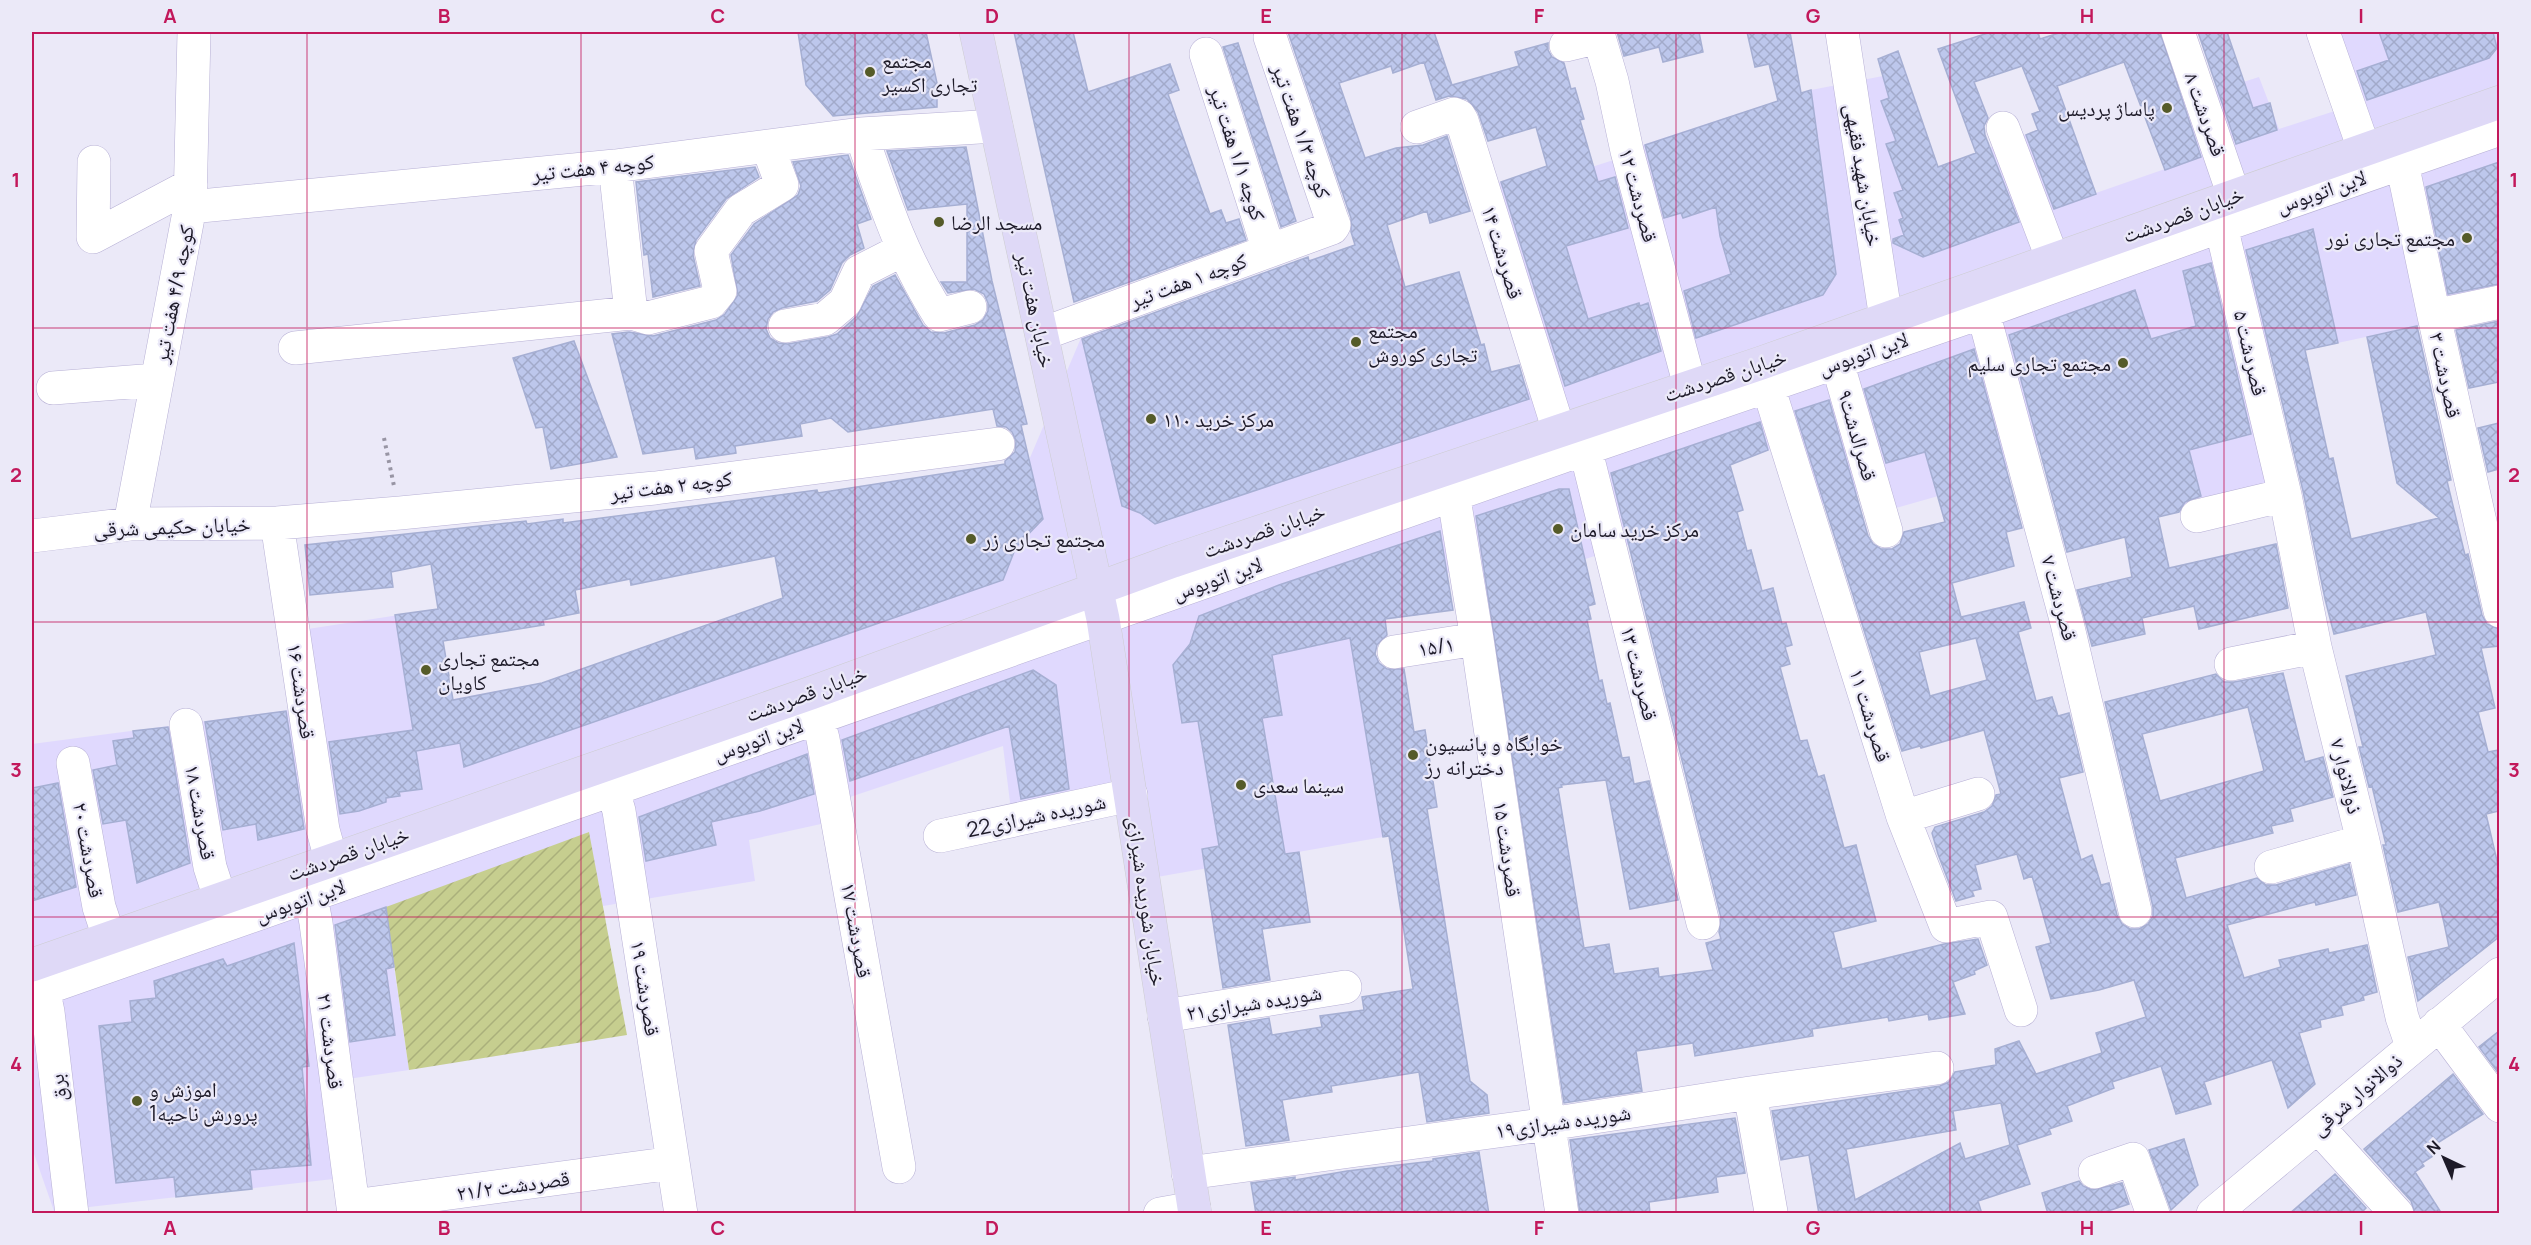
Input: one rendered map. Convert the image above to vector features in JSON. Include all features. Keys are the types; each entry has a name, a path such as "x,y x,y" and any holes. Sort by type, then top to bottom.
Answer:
{"main road":[{"name":"خیابان هفت تیر","path":"975,32 1100,604"},
{"name":"خیابان قصردشت","path":"36,977 109,937 220,898 316,874 610,777 1451,481 1690,386 1764,374 1834,351 1886,319 1978,300 2053,260 2222,208 2364,149 2400,151 2499,102"},
{"name":"خیابان شوریده شیرازی","path":"1100,604 1195,1211"}],"street":[{"name":"کوچه ۴/۹ هفت تیر","path":"130,524 190,196 194,32"},
{"name":"خیابان شهید فقیهی","path":"1842,32 1886,319"},
{"name":"قصردشت ۸","path":"2178,32 2222,208"},
{"path":"2324,32 2364,149"},
{"name":"کوچه ۱/۳ هفت تیر","path":"1270,37 1334,225"},
{"name":"قصردشت ۱۲","path":"1566,45 1599,37 1690,386"},
{"name":"کوچه ۱/۱ هفت تیر","path":"1206,54 1269,251"},
{"name":"قصردشت ۱۴","path":"1417,127 1454,114 1462,120 1574,434"},
{"name":"کوچه ۴ هفت تیر","path":"190,196 615,166 861,134 996,126"},
{"path":"2003,129 2053,260"},
{"name":"لاین اتوبوس","path":"1834,351 1978,300 2222,208 2400,151 2499,129"},
{"path":"861,134 902,250 939,315 970,307"},
{"path":"295,348 631,313 648,318 711,302 720,291 711,250 741,210 782,185 768,147"},
{"name":"قصردشت ۳","path":"2400,151 2433,316 2492,542 2499,611"},
{"path":"94,162 93,237 190,196"},
{"path":"615,166 631,313"},
{"name":"قصردشت ۵","path":"2222,208 2285,499"},
{"name":"کوچه ۱ هفت تیر","path":"1042,334 1332,228 1334,225"},
{"path":"785,326 825,319 845,302 859,272 902,250"},
{"name":"قصردشت ۷","path":"1978,300 2067,623 2135,911"},
{"path":"2433,316 2499,302"},
{"name":"قصرالدشت۹","path":"1834,351 1886,531"},
{"path":"1574,434 1764,374"},
{"name":"قصردشت ۱۱","path":"1764,374 1903,817 1946,926 1991,917 2021,1010"},
{"path":"53,388 156,380"},
{"name":"قصردشت ۱۳","path":"1574,434 1703,923"},
{"name":"کوچه ۲ هفت تیر","path":"277,523 655,488 998,444"},
{"name":"قصردشت ۱۵","path":"1451,481 1477,639 1562,1214"},
{"path":"2197,516 2285,499"},
{"name":"ذوالانوار ۷","path":"2285,499 2315,647 2363,841 2402,1017 2412,1046"},
{"name":"خیابان حکیمی شرقی","path":"32,536 130,524 277,523"},
{"name":"قصردشت ۱۶","path":"277,523 323,830 316,874"},
{"name":"۱۵/۱","path":"1394,652 1477,639"},
{"path":"2231,664 2315,647"},
{"name":"قصردشت ۱۷","path":"814,705 898,1167"},
{"name":"قصردشت ۱۸","path":"186,725 210,867 220,898"},
{"name":"قصردشت ۲۰","path":"73,763 99,907 109,937"},
{"name":"قصردشت ۱۹","path":"610,777 619,812 681,1214"},
{"path":"1903,817 1978,794"},
{"name":"22شوریده شیرازی","path":"940,836 1131,795"},
{"path":"2271,867 2363,841"},
{"name":"لاین اتوبوس","path":"36,977 316,874"},
{"name":"قصردشت ۲۱","path":"316,874 353,1210"},
{"name":"ذوالانوار شرقی","path":"2213,1214 2499,974"},
{"name":"برق","path":"36,977 72,1214"},
{"name":"شوریده شیرازی۲۱","path":"1164,1016 1345,987"},
{"path":"2439,1024 2499,1106"},
{"name":"شوریده شیرازی۱۹","path":"1188,1173 1937,1068"},
{"path":"1750,1093 1771,1212"},
{"path":"2318,1127 2397,1214"},
{"path":"2095,1172 2133,1160 2153,1214"},
{"name":"قصردشت ۲۱/۲","path":"353,1210 673,1163"},
{"path":"1160,1214 1195,1211"}],"path":[{"path":"384,438 400,513"}],"shaded area":[{"path":"2126,32 2191,32 2212,92 2259,77 2279,129 2341,109 2314,32 2499,32 2499,311 2262,359 2277,489 2180,512 2156,431 2103,423 2012,453 2005,477 1889,510 1881,486 1816,506 1774,448 1730,465 1670,531 1528,578 1562,691 1474,706 1449,573 1343,588 1383,837 1140,880 1124,797 1012,818 1003,746 826,805 830,822 749,840 755,881 603,906 588,832 394,967 409,1070 334,1081 351,1177 54,1211 32,1148 32,744 290,710 295,631 438,609 453,699 542,683 837,579 870,486 1029,460 1081,338 1389,233 1437,396 1532,388 1469,192 1528,173 1551,180 1623,157 1636,147 1811,90 1883,76 1904,69 1938,167 2068,119 2096,193 2165,169 2114,36"}],"green space":[{"path":"589,832 627,1035 409,1070 386,907"}],"building":[{"name":"مجتمع تجاری اکسیر","path":"798,32 926,32 937,83 937,107 833,116 806,85"},
{"path":"1014,32 1073,32 1088,92 1170,64 1179,90 1168,94 1210,214 1221,210 1226,223 1239,219 1246,240 1074,302"},
{"path":"1288,32 1434,32 1452,85 1519,66 1515,52 1548,43 1548,50 1552,57 1564,63 1571,89 1575,88 1584,119 1580,120 1598,182 1615,177 1628,228 1566,246 1588,319 1639,303 1640,306 1648,303 1661,351 1565,386 1501,182 1547,166 1536,127 1488,141 1478,112 1467,99 1449,96 1436,100 1424,62 1393,73 1391,66 1339,83 1365,158 1396,148 1423,145 1447,136 1470,211 1430,223 1427,211 1387,225 1405,287 1459,272 1481,345 1484,344 1491,372 1519,365 1529,399 1155,524 1140,513 1122,506 1082,339 1308,257 1309,261 1355,245 1351,232 1351,218"},
{"path":"1617,32 1699,32 1703,52 1663,62 1659,47 1624,56"},
{"path":"1747,32 1790,32 1801,93 1811,90 1836,274 1823,295 1696,338 1684,291 1731,274 1720,236 1716,207 1683,218 1681,213 1664,218 1645,145 1778,101 1769,64 1755,67"},
{"path":"1991,32 2038,32 2040,39 2062,32 2160,32 2201,157 2165,170 2124,62 2057,86 2096,194 2054,209 2026,135 2038,130 2032,114 2040,111 2022,66 1974,82 1988,118 1984,126 1985,135 2019,222 1923,257 1893,243 1893,239 1904,235 1899,220 1903,218 1894,193 1903,190 1886,144 1896,141 1881,101 1889,98 1878,59 1898,51 1938,167 1976,153 1938,49"},
{"path":"2198,32 2227,32 2253,108 2270,103 2277,130 2236,144"},
{"path":"2379,32 2493,32 2497,48 2489,58 2367,100 2357,71 2389,60"},
{"path":"1238,43 1296,221 1281,227 1223,47"},
{"path":"966,147 992,281 1027,424 1021,425 1043,519 1016,547 1003,580 464,767 460,743 416,751 422,789 399,792 400,796 386,798 386,802 359,811 340,814 329,742 413,730 395,615 438,609 431,564 391,572 393,587 310,595 305,545 526,521 527,524 563,519 563,523 817,490 818,493 1005,464 1005,461 1015,452 1016,441 1012,432 1006,427 997,426 993,409 848,432 831,418 800,424 802,436 735,446 736,453 696,459 694,447 643,454 612,334 629,332 653,336 716,320 725,314 738,295 731,255 754,224 798,195 801,186 793,162 848,155 871,219 857,224 864,248 850,255 842,263 830,290 817,301 773,312 768,319 766,329 770,338 778,343 788,344 837,334 857,316 873,286 895,275 923,325 931,332 944,333 975,325 983,320 988,311 988,303 984,294 974,289 948,293 941,282 967,282 967,204 908,210 887,151","holes":["775,556 783,598 542,683 453,700 443,641 544,625 543,620 579,613 575,590 630,579 631,585"]},
{"name":"مجتمع تجاری نور","path":"2499,162 2499,284 2448,294 2426,187"},
{"path":"755,167 759,177 726,199 696,240 693,255 700,286 653,297 648,254 644,255 636,182"},
{"path":"2313,229 2338,343 2305,350 2329,459 2333,458 2351,539 2439,518 2397,483 2367,337 2417,326 2451,480 2447,481 2465,555 2468,554 2482,615 2487,624 2499,629 2499,646 2481,648 2495,708 2478,712 2488,752 2499,750 2499,811 2486,814 2499,869 2499,937 2418,1001 2408,957 2449,947 2444,923 2439,902 2398,912 2383,845 2386,845 2372,786 2369,787 2359,747 2363,747 2346,676 2436,655 2426,612 2334,634 2246,250"},
{"path":"2211,263 2251,434 2189,450 2201,496 2185,502 2179,512 2158,517 2169,568 2276,544 2288,608 2199,629 2194,606 2142,618 2145,634 2092,646 2077,590 2132,577 2125,537 2067,552 2009,335 2135,290 2151,339 2196,326 2183,271"},
{"path":"2499,321 2499,382 2469,388 2456,330"},
{"path":"574,341 617,457 551,469 543,427 536,428 513,358"},
{"path":"1974,349 2022,528 2006,532 2014,566 1952,583 1961,617 2024,602 2031,628 2018,632 2036,701 2052,697 2058,716 2069,713 2083,772 2059,778 2081,860 2092,855 2101,885 2109,883 2117,915 2122,924 2130,929 2139,929 2148,924 2153,916 2153,907 2105,702 2216,674 2224,682 2234,682 2283,673 2305,762 2323,757 2333,797 2290,809 2293,821 2271,826 2273,833 2175,858 2186,898 2257,878 2266,885 2276,885 2349,864 2356,895 2316,905 2315,902 2227,925 2244,978 2281,967 2279,960 2328,949 2329,953 2367,945 2377,992 2363,996 2364,1000 2341,1006 2343,1015 2320,1020 2321,1027 2299,1033 2315,1084 2288,1108 2272,1060 2204,1082 2211,1104 2176,1114 2161,1066 2112,1082 2114,1088 2067,1106 2072,1121 2049,1129 2051,1134 2017,1145 2030,1184 1978,1201 1982,1214 1819,1214 1809,1155 1781,1160 1772,1111 1940,1086 1949,1082 1955,1072 1996,1065 1995,1049 2019,1041 2036,1074 2102,1053 2096,1033 2146,1017 2134,980 2099,990 2051,999 2036,947 2051,943 2032,876 2024,879 2017,854 1975,865 1981,889 1972,891 1974,896 1956,901 1932,833 1935,827 1984,812 1992,806 1996,795 2001,794 1984,730 1921,748 1920,746 1902,751 1795,411 1829,400 1868,536 1873,544 1881,549 1892,549 1900,544 1904,532 1945,522 1925,452 1886,463 1864,389","holes":["1976,638 1987,680 1930,696 1919,652","2248,707 2264,771 2160,801 2142,734","2001,1103 2010,1145 1965,1159 1960,1143 1855,1200 1846,1149 1956,1130 1953,1111"]},
{"path":"1760,422 1768,450 1730,465 1743,510 1737,512 1747,551 1751,550 1762,591 1773,588 1782,624 1786,623 1792,645 1785,647 1790,664 1780,667 1800,741 1807,740 1818,777 1824,775 1844,848 1856,845 1876,921 1833,932 1842,969 1944,944 1978,939 1987,965 1974,971 1975,974 1953,982 1965,1014 1929,1020 1928,1014 1889,1021 1888,1017 1812,1029 1813,1036 1695,1056 1693,1043 1636,1051 1642,1091 1564,1103 1476,516 1559,489 1569,489 1595,604 1588,606 1591,619 1587,620 1599,681 1602,680 1607,704 1610,703 1622,758 1629,757 1634,784 1649,781 1678,900 1630,909 1606,780 1561,785 1562,787 1558,788 1584,948 1609,944 1614,974 1658,968 1659,977 1713,970 1706,943 1721,939 1719,932 1721,918 1611,473"},
{"path":"2499,423 2499,469 2488,472 2478,428"},
{"path":"1440,531 1453,610 1385,619 1387,635 1377,645 1375,654 1379,663 1387,669 1404,669 1414,732 1425,730 1437,807 1427,809 1470,1081 1487,1095 1489,1113 1427,1122 1419,1072 1331,1086 1332,1092 1282,1100 1289,1140 1246,1146 1228,1025 1269,1018 1272,1035 1322,1027 1320,1016 1364,1010 1362,997 1413,989 1389,836 1383,837 1350,638 1272,655 1282,715 1262,718 1285,854 1299,852 1310,922 1262,929 1270,980 1223,988 1202,849 1219,846 1198,721 1182,723 1173,665 1190,644 1199,616 1279,585"},
{"path":"1033,670 1056,685 1069,789 1021,799 1009,726 850,781 842,740"},
{"path":"286,711 304,829 258,840 256,824 223,830 205,722"},
{"path":"168,727 190,863 137,883 126,820 103,824 93,770 117,765 113,741 134,738 133,731"},
{"path":"807,754 814,794 760,811 711,822 716,845 646,861 639,817"},
{"path":"58,783 76,887 32,901 32,788"},
{"path":"386,907 394,967 386,969 395,1035 350,1042 335,925"},
{"path":"294,943 309,1066 302,1067 311,1165 250,1170 252,1189 176,1197 174,1177 116,1183 99,1026 132,1022 130,1001 156,998 154,981 223,959 227,966"},
{"path":"2499,1031 2499,1074 2479,1047"},
{"path":"2453,1074 2483,1114 2428,1149 2433,1156 2422,1163 2424,1166 2415,1172 2442,1214 2415,1214 2411,1201 2364,1149"},
{"path":"1735,1118 1745,1173 1716,1177 1718,1192 1649,1202 1650,1214 1580,1214 1570,1140"},
{"path":"2184,1139 2198,1185 2171,1210 2149,1150"},
{"path":"1479,1152 1489,1214 1256,1214 1251,1183 1295,1177 1295,1180 1347,1171 1433,1161 1433,1159"},
{"path":"2335,1174 2366,1208 2360,1214 2289,1214"},
{"path":"2079,1181 2083,1186 2092,1190 2122,1183 2129,1204 2099,1214 2048,1214 2042,1193"}],"place":[{"name":"مجتمع تجاری اکسیر","path":"870,72"},
{"name":"پاساژ پردیس","path":"2167,108"},
{"name":"مسجد الرضا","path":"939,222"},
{"name":"مجتمع تجاری نور","path":"2467,238"},
{"name":"مجتمع تجاری کوروش","path":"1356,342"},
{"name":"مجتمع تجاری سلیم","path":"2123,363"},
{"name":"مرکز خرید ۱۱۰","path":"1151,419"},
{"name":"مرکز خرید سامان","path":"1558,529"},
{"name":"مجتمع تجاری زر","path":"971,539"},
{"name":"مجتمع تجاری کاویان","path":"426,670"},
{"name":"خوابگاه و پانسیون دخترانه رز","path":"1413,755"},
{"name":"سینما سعدی","path":"1241,785"},
{"name":"اموزش و پرورش ناحیه1","path":"137,1101"}]}
